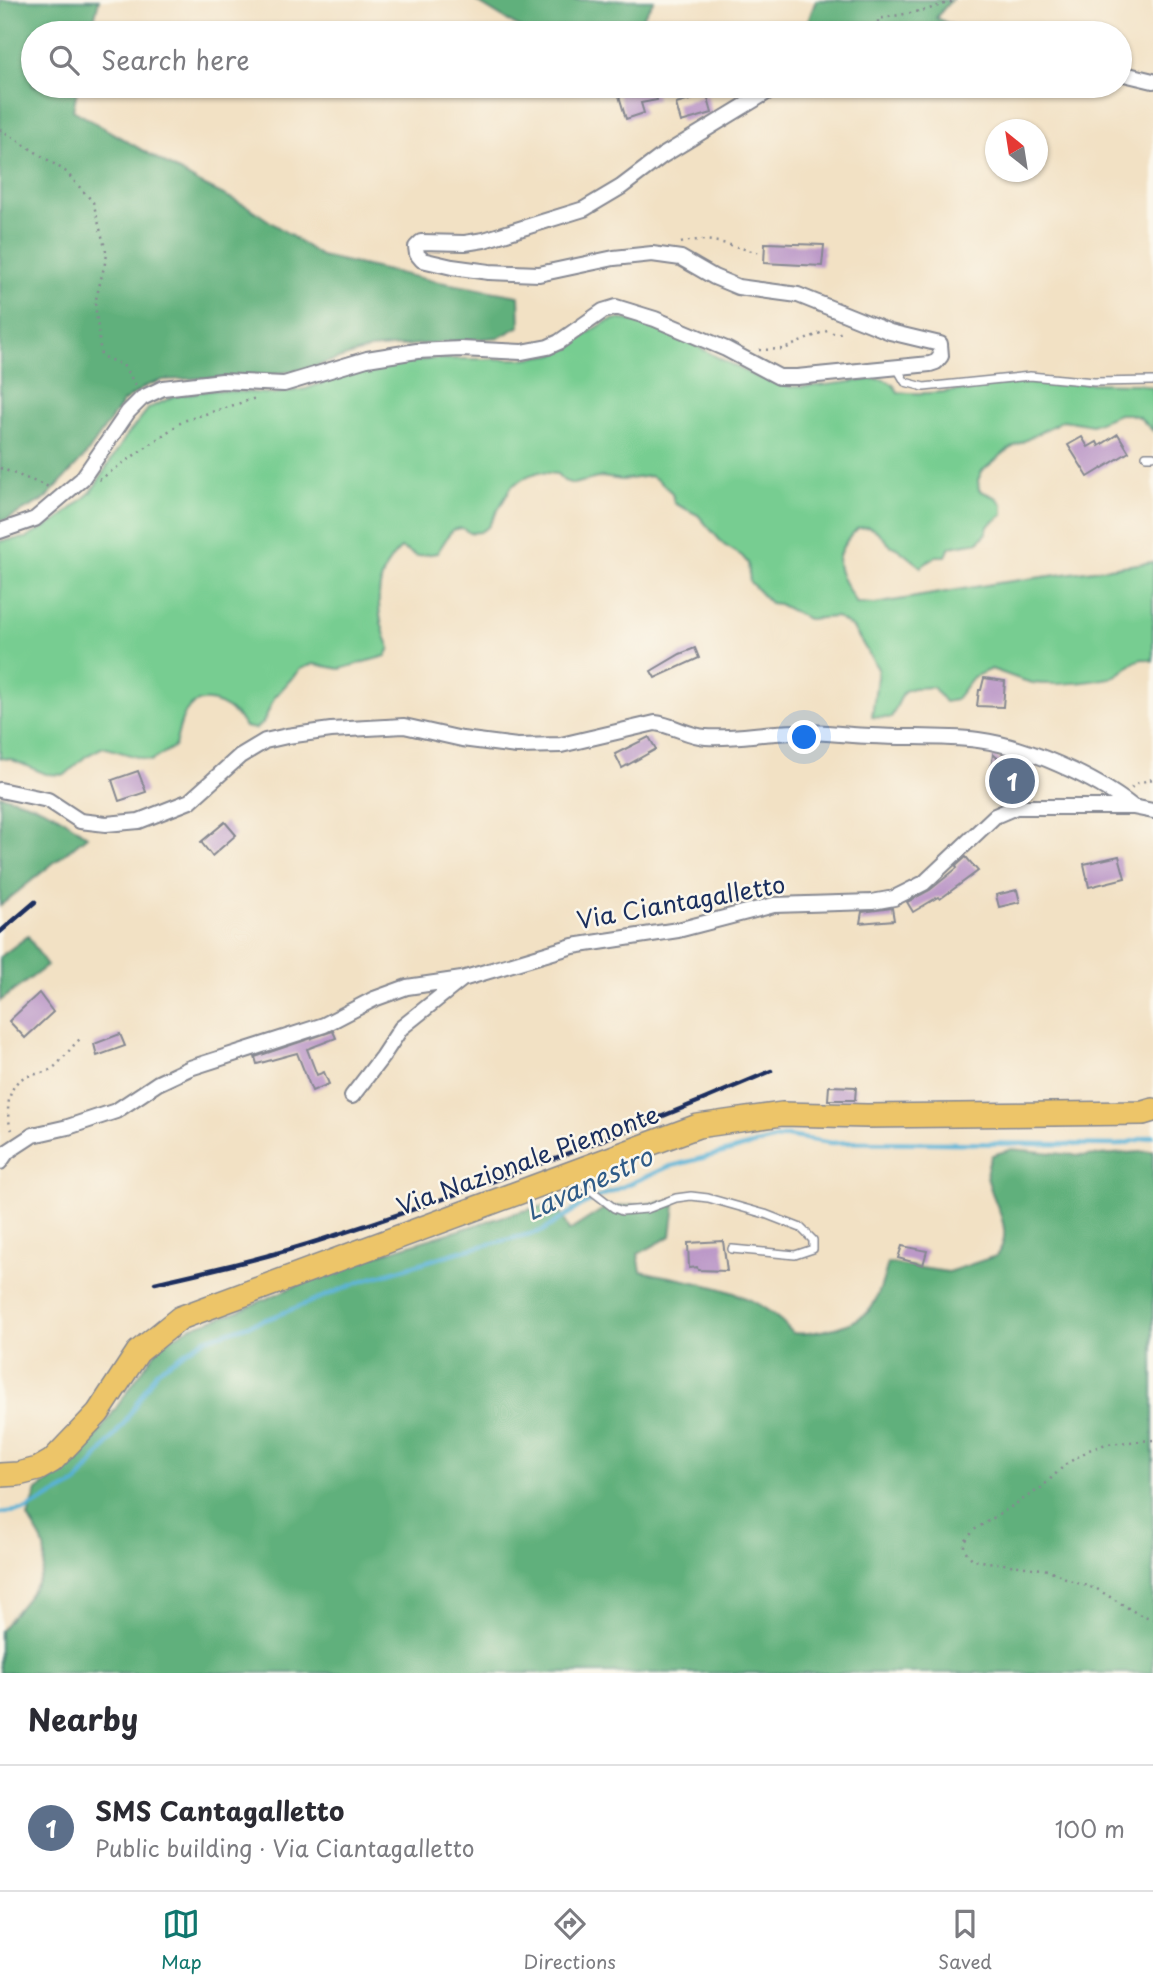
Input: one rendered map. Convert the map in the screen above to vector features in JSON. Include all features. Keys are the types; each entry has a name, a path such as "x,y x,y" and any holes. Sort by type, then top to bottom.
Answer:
{"main road":[{"name":"Via Nazionale Piemonte","path":"0,1475 38,1469 52,1461 98,1413 138,1352 180,1318 575,1178 698,1126 782,1114 1088,1114 1143,1113 1153,1110"}],"street":[{"path":"1132,76 1153,81"},
{"path":"0,531 36,519 65,494 82,479 128,412 142,398 163,388 222,381 284,384 367,359 417,351 461,349 522,352 559,342 603,311 616,307 677,328 726,349 779,377 897,368 936,362 942,356 940,344 890,332 798,295 738,287 681,258 652,254 589,262 539,274 452,267 422,260 416,251 421,242 465,243 484,240 584,209 621,187 662,156 757,98"},
{"name":"Via Ciantagalletto","path":"0,790 48,800 80,821 106,824 139,821 190,801 240,756 265,741 287,736 331,730 404,726 462,739 517,746 561,745 655,723 702,737 801,732 978,740 1030,753 1064,767 1128,803 1153,811"},
{"name":"Via Ciantagalletto","path":"0,1162 7,1152 33,1135 116,1111 158,1083 190,1068 324,1025 374,999 407,987 462,979 573,946 678,930 774,905 872,902 894,898 924,883 985,825 1006,810 1128,803"},
{"name":"Via Ciantagalletto","path":"352,1096 401,1027 462,979"}],"lane":[{"path":"897,368 905,382 924,387 1030,376 1094,382 1153,381"},
{"path":"575,1178 622,1211 647,1209 691,1196 708,1198 765,1214 801,1228 813,1240 813,1250 795,1255 732,1249"}],"path":[{"path":"878,21 957,0"},
{"path":"0,129 65,172 93,202 107,255 95,303 102,356 123,365 133,377 142,398"},
{"path":"652,254 690,240 718,240 761,253"},
{"path":"745,360 758,350 784,349 825,331 837,334 872,323"},
{"path":"93,485 183,421 259,398"},
{"path":"0,468 65,494"},
{"path":"1128,803 1128,791 1138,783 1153,779"},
{"path":"18,1131 12,1132 8,1123 11,1090 20,1079 44,1073 52,1068 80,1039"},
{"path":"1153,1440 1106,1444 1089,1450 1066,1464 1041,1488 974,1530 964,1543 964,1549 973,1560 1010,1566 1031,1566 1057,1573 1074,1582 1100,1590 1138,1614 1153,1619"}],"green space":[{"path":"0,0 99,0 94,21 21,21 21,98 76,98 73,110 201,184 247,206 321,256 434,281 519,296 520,326 500,337 370,349 313,367 272,375 163,380 146,386 123,402 85,456 45,499 6,520 0,520"},
{"path":"474,0 654,0 641,21 508,21"},
{"path":"816,0 951,0 936,18 943,21 808,21"},
{"path":"616,319 661,329 744,371 787,386 817,386 882,379 893,385 898,392 911,393 1031,383 1138,384 1153,388 1153,431 1139,417 1129,414 1119,414 1092,425 1063,420 1009,449 982,471 978,480 979,490 997,498 1003,505 1003,515 988,526 985,535 978,542 950,547 946,556 936,556 921,567 890,545 877,531 868,527 858,528 842,548 838,564 856,603 875,604 998,583 1153,562 1153,661 1141,659 1110,678 1061,684 1033,683 991,669 973,677 955,700 945,702 933,687 913,688 904,691 891,718 872,717 878,669 853,628 836,617 808,619 779,604 770,603 750,582 748,563 742,556 724,545 698,515 674,503 672,493 658,480 650,476 622,480 602,477 573,484 564,481 557,474 539,472 512,486 488,527 480,532 470,533 462,528 452,530 437,553 417,556 401,548 385,570 379,595 381,622 390,648 386,656 340,669 313,664 300,669 274,698 263,723 255,729 245,727 235,714 220,704 203,701 195,703 185,713 175,746 151,761 103,747 86,756 65,775 46,774 10,759 0,758 0,541 26,538 58,520 91,492 127,435 149,408 175,396 213,390 274,394 306,389 354,371 430,359 521,359 555,354 606,322"},
{"path":"0,795 46,810 87,836 0,906"},
{"path":"28,936 47,966 0,1001 0,957"},
{"path":"1012,1149 1085,1156 1153,1151 1153,1673 0,1673 0,1631 33,1590 44,1567 42,1541 28,1517 37,1490 81,1458 158,1348 189,1328 239,1311 338,1267 511,1214 556,1203 569,1231 605,1208 663,1202 675,1204 671,1236 638,1254 641,1271 723,1289 760,1305 793,1333 813,1333 849,1323 868,1312 878,1295 888,1263 948,1272 996,1256 1002,1246 1004,1227 987,1171 992,1155"}],"building":[{"path":"620,98 657,98 641,103 644,113 626,119"},
{"path":"708,98 712,113 681,122 676,104"},
{"path":"765,243 824,245 822,266 764,263"},
{"path":"1118,434 1129,452 1088,477 1068,445 1082,437 1088,447 1097,442 1099,446"},
{"path":"695,648 699,658 655,678 651,671"},
{"path":"984,678 1005,681 1003,707 977,706"},
{"path":"649,737 656,749 622,768 615,754"},
{"path":"993,754 1005,765 1031,764 1030,795 1000,795 999,785 990,777"},
{"path":"138,771 146,792 119,801 112,780"},
{"path":"225,822 236,835 212,856 201,842"},
{"path":"1119,856 1125,878 1089,887 1084,864"},
{"path":"966,857 978,871 940,899 938,897 913,912 907,902 930,890"},
{"path":"1017,890 1020,902 999,907 996,895"},
{"path":"892,908 894,920 860,923 862,912"},
{"path":"39,993 53,1012 25,1038 9,1021"},
{"path":"333,1031 336,1038 307,1049 317,1075 324,1072 329,1084 312,1091 297,1053 257,1064 255,1057"},
{"path":"120,1034 125,1046 97,1056 94,1044"},
{"path":"829,1086 856,1087 855,1100 828,1100"},
{"path":"723,1241 727,1271 689,1268 688,1243"},
{"path":"902,1246 927,1251 923,1265 898,1258"}],"waterway":[{"name":"Lavanestro","path":"0,1513 25,1510 77,1483 124,1423 157,1371 203,1340 273,1317 362,1281 458,1252 542,1231 583,1204 668,1167 787,1136 831,1143 1118,1145 1153,1136"}],"railway":[{"path":"0,932 35,902"},
{"path":"155,1283 282,1252 437,1201 605,1139 771,1071"}],"place":[{"name":"SMS Cantagalletto","path":"1012,781"}]}
